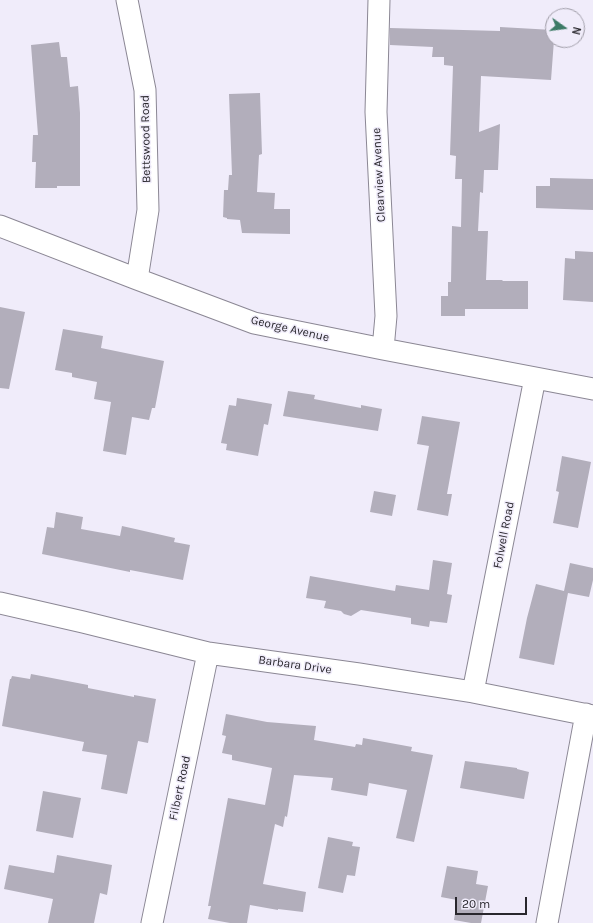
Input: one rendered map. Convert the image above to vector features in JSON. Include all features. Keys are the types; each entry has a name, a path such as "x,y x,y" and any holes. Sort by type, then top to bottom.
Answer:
{"street":[{"name":"Bettswood Road","path":"127,0 145,90 148,210 137,279"},
{"name":"Clearview Avenue","path":"379,0 376,112 386,316 383,350"},
{"name":"George Avenue","path":"0,226 254,323 383,350 593,389"},
{"name":"Folwell Road","path":"473,692 535,378"},
{"name":"Barbara Drive","path":"0,604 83,622 208,653 359,674 473,692 589,715"},
{"name":"Filbert Road","path":"152,923 208,653"},
{"path":"547,923 589,715"}],"building":[{"path":"500,27 545,30 545,48 553,48 551,80 481,76 479,132 500,124 498,170 484,170 483,193 480,192 478,231 488,231 486,280 528,281 528,309 465,309 465,316 441,316 441,296 448,296 448,282 451,282 452,226 461,227 462,179 455,179 456,156 450,155 453,66 444,65 444,57 432,57 433,47 390,45 390,28 500,31"},
{"path":"59,42 61,57 67,57 70,87 78,86 80,113 80,186 35,188 36,162 32,162 33,135 38,135 31,45"},
{"path":"260,93 262,154 259,155 257,192 275,193 274,209 290,209 290,234 242,233 240,220 227,219 223,217 224,190 228,190 229,175 232,175 229,94"},
{"path":"550,178 593,179 593,210 536,208 536,186 550,186"},
{"path":"575,251 593,252 593,302 563,300 565,258 575,259"},
{"path":"0,307 25,312 9,389 0,388"},
{"path":"63,329 103,336 101,348 164,361 155,408 152,408 149,420 132,417 126,455 103,451 111,402 94,399 97,382 72,377 72,373 55,370"},
{"path":"288,391 315,395 314,399 361,408 361,405 382,409 378,431 283,416"},
{"path":"237,398 272,404 268,425 264,424 258,456 226,450 227,444 221,443 229,405 236,406"},
{"path":"422,416 460,422 447,494 452,494 448,516 417,510 429,446 417,444"},
{"path":"562,456 591,462 578,528 553,523 559,492 556,491"},
{"path":"374,491 396,495 392,516 370,512"},
{"path":"56,512 83,517 81,529 120,536 122,526 175,538 174,542 190,545 183,580 130,570 130,572 42,554 47,527 54,528"},
{"path":"433,560 452,563 447,594 452,595 447,623 430,621 429,627 411,624 411,618 361,610 351,616 344,614 341,611 324,608 326,601 306,598 310,576 395,591 396,585 429,590"},
{"path":"570,563 593,568 593,580 589,597 568,593 554,665 519,658 536,584 564,591"},
{"path":"31,674 88,685 88,688 134,697 134,695 156,699 148,743 138,741 127,794 101,789 107,755 82,751 84,742 2,726 10,679 12,676 30,679"},
{"path":"226,714 267,722 316,726 314,740 355,747 356,744 362,745 363,738 412,747 411,751 433,755 414,842 396,838 407,790 369,783 367,796 331,790 333,778 294,775 287,817 285,816 283,827 275,824 263,884 306,892 303,912 278,910 250,905 247,923 230,923 208,919 211,906 208,906 228,798 265,805 272,768 232,760 232,755 222,753 226,736 222,735"},
{"path":"465,761 517,768 529,772 524,799 460,788"},
{"path":"43,791 81,798 73,838 36,831"},
{"path":"328,837 353,842 352,846 360,847 355,876 347,875 343,893 318,888"},
{"path":"57,855 112,865 107,895 100,893 94,923 48,923 53,899 4,889 9,865 54,873"},
{"path":"447,866 478,871 476,884 488,886 481,923 454,920 457,900 441,897"}]}
